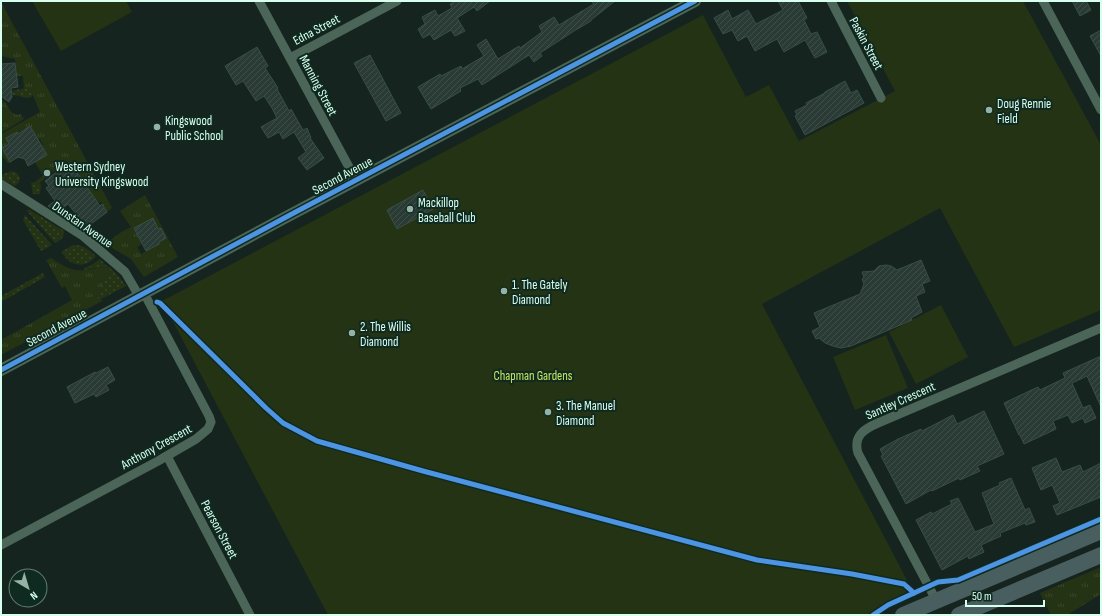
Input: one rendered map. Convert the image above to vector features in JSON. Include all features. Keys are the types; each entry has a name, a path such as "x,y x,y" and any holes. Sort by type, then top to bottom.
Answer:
{"highway":[{"path":"903,615 1101,531"},
{"path":"959,615 1101,555"}],"street":[{"name":"Manning Street","path":"259,1 356,180"},
{"name":"Edna Street","path":"290,58 397,1"},
{"name":"Second Avenue","path":"1,370 695,1"},
{"name":"Paskin Street","path":"831,1 881,98"},
{"path":"1043,1 1101,110"},
{"name":"Dunstan Avenue","path":"1,184 83,236 125,272 142,294"},
{"name":"Anthony Crescent","path":"1,545 167,456 196,439 206,432 210,426 210,419 142,294"},
{"name":"Santley Crescent","path":"936,600 858,453 857,448 862,432 878,423 1101,328"},
{"name":"Pearson Street","path":"167,456 250,615"}],"green space":[{"path":"32,1 126,1 132,12 61,51"},
{"name":"Chapman Gardens","path":"847,1 1023,1 1101,145 1101,310 1014,347 940,208 762,304 909,584 904,599 866,615 328,615 162,301 703,15 746,97 769,85 799,141 895,91"},
{"path":"1,2 112,208 107,212 102,203 98,203 86,186 87,184 83,178 81,178 67,161 38,184 35,182 43,176 35,162 47,155 41,146 43,145 40,139 38,140 30,126 6,138 9,144 2,148 11,163 8,163 1,155 1,134 40,112 30,88 24,89 23,76 17,76 15,59 1,56"},
{"path":"30,87 33,96 25,97 12,95 12,91"},
{"path":"1,99 13,113 18,115 21,114 24,119 1,133 2,123"},
{"path":"12,171 19,176 20,179 15,186 1,177 3,174"},
{"path":"35,182 38,184 40,183 41,185 40,194 33,194 31,183"},
{"path":"145,195 178,257 144,277 131,259 109,245 104,246 103,245 131,227 120,211","holes":["153,219 150,227 159,244 141,254 137,247 142,244 134,228"]},
{"path":"27,210 30,210 64,231 62,238 55,243"},
{"path":"25,215 52,245 41,251 23,220"},
{"path":"73,245 83,246 96,256 90,262 79,265 75,264 68,260 61,252"},
{"path":"51,258 66,267 78,270 90,270 107,266 111,268 97,296 99,300 101,299 102,301 1,355 1,340 72,300 65,286 62,288 46,260"},
{"path":"100,259 107,266 84,270 84,268"},
{"path":"111,268 126,286 99,300 97,296"},
{"path":"43,273 45,277 1,302 1,296"},
{"path":"941,305 968,357 916,384 889,332"},
{"path":"886,335 908,388 855,410 833,357"},
{"path":"1101,567 1101,594 1067,615 1051,615 1040,593"}],"building":[{"path":"456,1 490,1 477,11 474,7 457,18 465,31 455,36 451,30 434,40 430,34 423,38 418,29 425,24 422,17 435,10 438,16 452,8 450,4"},
{"path":"591,1 615,1 591,21 540,53 542,56 534,62 529,55 482,85 478,79 460,88 461,91 431,109 418,87 440,74 441,76 461,66 462,69 484,56 477,45 486,39 498,59 519,46 520,48 542,32 539,26 554,17 559,25 594,4"},
{"path":"778,1 798,1 807,18 804,20 811,34 817,32 827,52 815,58 805,40 784,52 777,39 755,51 747,36 738,41 732,30 723,34 714,18 728,10 732,19 748,10 756,24 783,10"},
{"path":"1072,1 1086,1 1091,10 1080,16"},
{"path":"1101,30 1101,56 1090,36"},
{"path":"257,47 268,66 265,68 278,88 277,89 289,111 291,109 303,130 307,128 310,138 324,158 307,170 298,158 306,152 294,132 283,139 279,132 268,138 261,127 277,118 272,108 264,96 256,101 243,81 236,85 225,66"},
{"path":"370,55 401,113 386,121 354,63"},
{"path":"15,63 18,87 11,88 12,97 9,102 1,96 1,64"},
{"path":"845,81 851,93 857,90 864,103 805,135 795,116 797,115 795,111 807,105 806,103"},
{"path":"30,126 47,155 28,166 25,159 18,157 10,162 2,148 9,144 6,138 17,132 18,134"},
{"path":"69,162 87,184 86,186 100,206 102,204 107,212 87,227 68,204 57,212 48,206 55,201 46,188 49,186 45,181"},
{"path":"423,190 433,209 397,229 387,210"},
{"path":"153,218 158,229 161,228 166,238 159,242 159,244 146,251 134,228"},
{"path":"921,260 930,281 922,284 925,292 916,296 922,312 911,318 912,320 851,346 841,348 825,343 819,338 816,339 812,331 820,327 814,313 860,294 864,284 862,272 874,271 879,266 886,265 897,270"},
{"path":"1101,356 1101,407 1087,376 1072,383 1083,408 1090,405 1096,418 1085,423 1083,418 1072,423 1068,415 1053,421 1056,429 1024,444 1004,403 1038,387 1040,390 1065,378 1063,373"},
{"path":"108,367 115,380 106,385 109,390 96,397 94,394 75,403 67,387 95,372 96,373"},
{"path":"984,411 1004,454 977,466 980,471 960,480 959,478 932,491 931,490 906,504 881,456 883,455 880,449 898,439 921,429 922,431 953,415 957,424"},
{"path":"1056,458 1062,472 1080,465 1083,472 1101,463 1101,497 1057,515 1053,506 1060,503 1052,485 1041,490 1032,468"},
{"path":"1011,478 1025,510 1029,508 1035,522 1026,525 1025,523 1000,533 1001,536 981,545 984,552 969,559 968,556 942,570 916,520 931,512 932,514 952,504 950,501 958,498 975,532 994,524 982,493"}],"cycle path":[{"path":"1,370 695,1"},
{"path":"157,302 160,303 283,423 317,441 423,471 757,560 852,574 904,584 914,593"},
{"path":"873,615 888,605 938,582 958,580 1101,519"}],"place":[{"name":"Doug Rennie Field","path":"989,110"},
{"name":"Kingswood Public School","path":"157,127"},
{"name":"Western Sydney University Kingswood","path":"47,173"},
{"name":"Mackillop Baseball Club","path":"410,209"},
{"name":"1. The Gately Diamond","path":"504,291"},
{"name":"2. The Willis Diamond","path":"352,333"},
{"name":"3. The Manuel Diamond","path":"548,412"}]}
